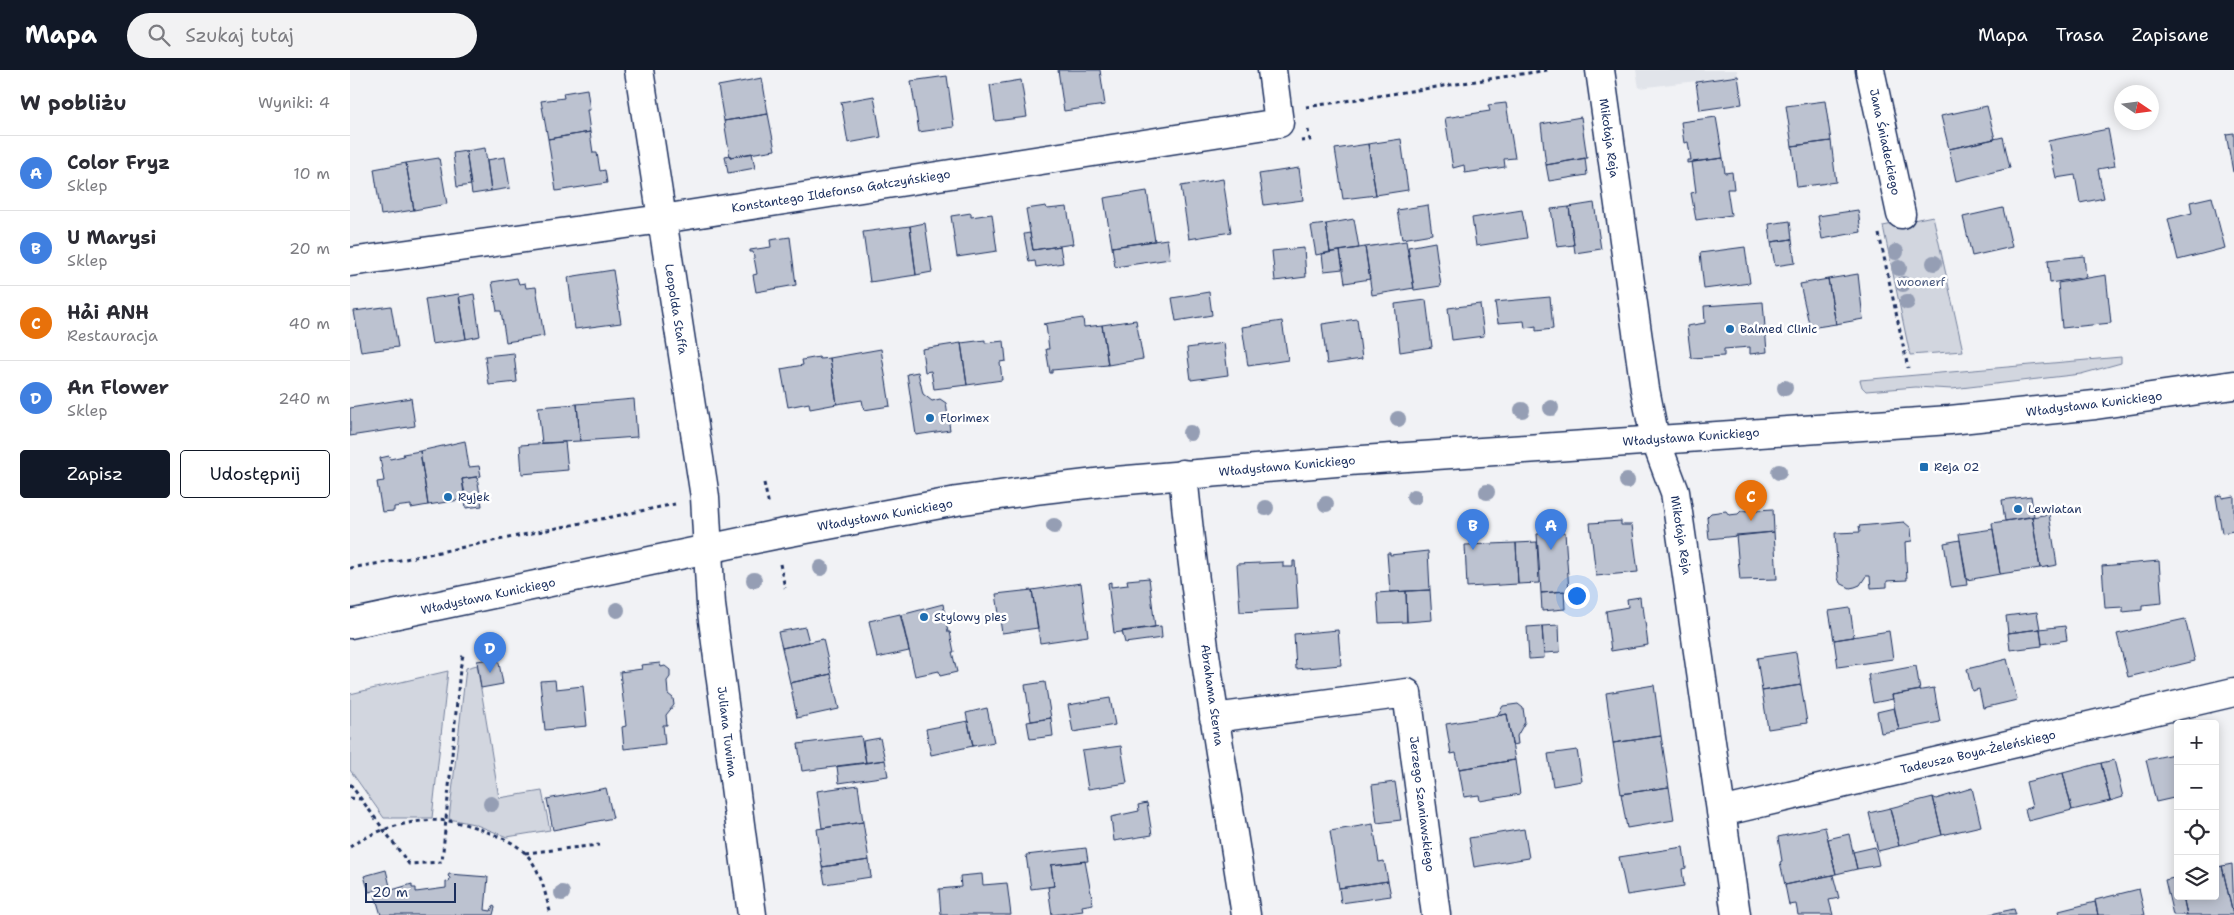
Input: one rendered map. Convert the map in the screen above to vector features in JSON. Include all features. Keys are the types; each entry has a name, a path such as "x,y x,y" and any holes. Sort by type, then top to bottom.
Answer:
{"street":[{"name":"Leopolda Staffa","path":"639,70 706,497 709,549"},
{"name":"Konstantego Ildefonsa Gałczyńskiego","path":"350,262 662,219 1279,123 1272,70"},
{"name":"Mikołaja Reja","path":"1600,70 1645,389 1655,439 1675,492 1736,915"},
{"name":"Jana Śniadeckiego","path":"1870,70 1901,214"},
{"name":"Władysława Kunickiego","path":"350,624 709,549 957,501 1036,490 1183,474 1655,439 1872,426 2024,413 2234,386"},
{"name":"Abrahama Sterna","path":"1183,474 1188,528 1214,718 1246,915"},
{"name":"Juliana Tuwima","path":"709,549 711,605 752,915"},
{"name":"Tadeusza Boya-Żeleńskiego","path":"1721,812 2234,692"},
{"name":"Jerzego Szaniawskiego","path":"1214,718 1407,693 1436,915"}],"path":[{"path":"1305,107 1548,70"},
{"path":"350,568 429,555 676,504"},
{"path":"350,784 382,830 409,864 442,862 460,669 464,655"},
{"path":"350,798 360,799"},
{"path":"350,847 361,838 382,830 422,822 447,821 480,828 511,841 526,853 535,867 551,915"},
{"path":"526,853 599,845"}],"shaded area":[{"path":"1636,70 1737,70 1738,76 1639,88"}],"green space":[{"name":"woonerf","path":"1933,216 1963,351 1910,355 1883,226"},
{"path":"2121,357 2121,363 2081,374 1952,389 1916,387 1866,391 1862,387 1860,380"},
{"path":"477,665 499,798 542,791 550,830 507,837 474,824 449,819 466,668"},
{"path":"448,671 432,818 384,818 350,770 350,694"}],"building":[{"path":"1058,70 1100,70 1105,105 1064,111"},
{"path":"947,76 954,127 919,132 911,81"},
{"path":"1738,76 1742,104 1700,110 1696,82"},
{"path":"762,78 768,114 724,121 718,86"},
{"path":"1021,80 1027,117 995,121 990,85"},
{"path":"587,89 590,110 587,110 590,132 548,139 541,101 564,98 563,93"},
{"path":"874,96 881,137 848,143 841,102"},
{"path":"1825,101 1831,141 1792,146 1786,106"},
{"path":"1506,103 1515,158 1504,159 1505,167 1465,173 1464,165 1453,168 1445,118 1490,111 1488,105"},
{"path":"1987,106 1995,139 1949,149 1941,116"},
{"path":"768,114 775,150 730,157 724,121"},
{"path":"1581,117 1587,158 1546,165 1541,124"},
{"path":"1716,117 1723,158 1687,163 1687,160 1691,160 1688,142 1684,143 1681,122"},
{"path":"2108,129 2115,166 2098,169 2104,198 2080,203 2075,175 2056,178 2048,141"},
{"path":"590,132 593,153 597,153 600,171 605,170 607,183 556,191 548,139"},
{"path":"2234,133 2234,172 2233,172 2226,134"},
{"path":"2003,137 2010,168 1956,181 1949,149"},
{"path":"1401,139 1408,190 1376,195 1368,144"},
{"path":"1831,141 1836,182 1797,187 1792,146"},
{"path":"1368,144 1376,195 1343,199 1335,149"},
{"path":"485,148 491,191 472,194 466,151"},
{"path":"466,151 471,185 457,187 453,153"},
{"path":"752,153 755,168 728,173 725,156 730,155 730,157"},
{"path":"505,157 510,188 491,191 487,160"},
{"path":"439,158 447,204 414,210 406,163"},
{"path":"1585,158 1587,175 1549,181 1546,165"},
{"path":"1723,158 1725,173 1732,172 1734,189 1727,189 1731,215 1696,220 1691,193 1696,192 1692,162"},
{"path":"406,163 414,210 381,215 374,169"},
{"path":"1299,168 1303,200 1264,205 1259,174"},
{"path":"1223,179 1231,232 1189,239 1181,186"},
{"path":"1147,191 1155,241 1112,247 1104,198"},
{"path":"2212,197 2225,248 2178,260 2168,219 2192,213 2190,202"},
{"path":"1594,203 1601,249 1575,253 1569,207"},
{"path":"1428,205 1432,234 1402,239 1397,210"},
{"path":"1046,206 1047,209 1067,207 1073,244 1033,250 1026,209"},
{"path":"1569,207 1574,245 1557,247 1551,209"},
{"path":"2003,208 2012,247 1972,256 1963,217"},
{"path":"1522,210 1527,238 1476,246 1472,218"},
{"path":"1858,210 1861,232 1822,239 1818,216"},
{"path":"971,213 971,217 992,214 997,251 957,257 951,216"},
{"path":"1354,219 1359,248 1330,252 1326,224"},
{"path":"1790,221 1792,239 1771,242 1769,224"},
{"path":"925,223 932,272 916,275 910,226"},
{"path":"1326,224 1330,252 1316,255 1311,226"},
{"path":"910,226 916,275 870,282 863,232"},
{"path":"1030,233 1033,250 1060,246 1063,263 1036,267 1035,261 1029,262 1024,234"},
{"path":"790,237 796,285 756,292 753,275 757,274 753,252 750,252 750,250 771,247 770,240"},
{"path":"1167,239 1170,259 1115,267 1112,247"},
{"path":"1792,239 1795,263 1775,266 1771,242"},
{"path":"1406,241 1414,288 1372,295 1365,247"},
{"path":"1435,242 1441,286 1414,290 1408,247"},
{"path":"1365,247 1370,279 1345,283 1340,251"},
{"path":"1745,247 1750,283 1704,289 1700,253"},
{"path":"1304,248 1306,277 1275,281 1272,251"},
{"path":"1340,251 1343,269 1324,271 1322,254"},
{"path":"2084,256 2086,277 2050,283 2048,260"},
{"path":"613,270 621,323 575,329 568,277"},
{"path":"1858,274 1863,319 1836,324 1828,279"},
{"path":"2106,275 2111,323 2062,328 2058,283"},
{"path":"517,278 519,284 525,283 526,288 536,287 544,336 506,342 501,311 497,311 492,282"},
{"path":"1828,279 1836,324 1810,328 1800,284"},
{"path":"1209,292 1212,315 1176,321 1172,298"},
{"path":"459,294 466,339 432,344 425,299"},
{"path":"474,294 480,336 466,339 459,297"},
{"path":"1550,297 1553,329 1536,331 1536,326 1525,328 1524,321 1498,323 1495,302"},
{"path":"1426,300 1432,347 1400,352 1395,304"},
{"path":"1763,302 1767,352 1750,354 1750,347 1724,349 1724,356 1691,358 1687,326 1705,323 1704,306"},
{"path":"1480,304 1484,336 1452,340 1448,308"},
{"path":"391,306 398,347 361,352 354,311"},
{"path":"1083,318 1084,327 1102,325 1108,365 1052,370 1052,373 1050,373 1046,349 1049,349 1046,325 1043,324"},
{"path":"1357,319 1362,359 1327,364 1322,324"},
{"path":"1136,320 1143,359 1108,365 1102,325"},
{"path":"1282,321 1288,360 1248,366 1242,327"},
{"path":"985,340 985,343 1004,341 1006,361 1000,362 1002,380 967,385 961,343"},
{"path":"961,343 967,385 934,389 931,371 925,372 922,349"},
{"path":"1224,343 1228,375 1191,380 1187,348"},
{"path":"881,349 890,406 864,410 862,400 837,404 830,358"},
{"path":"514,353 517,382 489,385 485,356"},
{"path":"819,357 820,359 830,358 837,404 810,409 809,403 788,407 781,369 803,365 802,360"},
{"path":"918,372 923,394 932,401 940,399 946,403 950,430 916,435 907,374"},
{"path":"411,398 415,426 350,436 350,408"},
{"path":"634,399 637,437 580,441 577,404"},
{"path":"577,404 580,441 542,443 538,407"},
{"path":"465,441 469,467 479,466 481,476 462,479 466,499 428,505 420,451"},
{"path":"565,442 568,470 522,474 520,445"},
{"path":"420,451 428,505 411,508 411,505 394,507 394,511 382,512 377,482 384,481 380,458 389,456 390,459"},
{"path":"477,477 482,506 466,508 462,479"},
{"path":"2222,495 2222,498 2234,496 2234,531 2222,533 2216,496"},
{"path":"2031,496 2034,516 2005,521 2002,500"},
{"path":"1773,509 1774,532 1709,539 1707,517 1711,513 1726,511 1729,515 1738,514 1741,511"},
{"path":"2049,514 2057,565 2040,568 2032,517"},
{"path":"2032,517 2040,568 2000,574 1992,523"},
{"path":"1621,521 1621,525 1632,525 1638,572 1596,576 1590,523"},
{"path":"1904,522 1911,528 1912,541 1905,542 1907,580 1887,581 1887,587 1871,588 1870,576 1866,576 1860,585 1855,587 1850,588 1840,583 1835,533 1860,532 1859,526"},
{"path":"1993,529 2000,574 1967,580 1959,534"},
{"path":"1565,532 1569,591 1541,593 1537,534"},
{"path":"1774,532 1777,579 1740,580 1736,535"},
{"path":"1960,540 1967,585 1951,587 1944,543"},
{"path":"1537,542 1539,583 1518,584 1516,543"},
{"path":"1516,543 1518,584 1467,587 1465,545"},
{"path":"1428,551 1430,590 1390,592 1387,553 1390,553 1390,555"},
{"path":"1293,561 1295,561 1298,609 1240,612 1237,564 1283,562 1283,567 1293,567"},
{"path":"2159,561 2162,603 2142,605 2142,610 2123,612 2123,607 2105,608 2102,566"},
{"path":"1149,578 1155,627 1114,633 1108,583 1111,582 1111,587 1128,585 1127,580"},
{"path":"1081,583 1088,636 1040,643 1032,590"},
{"path":"1032,590 1038,628 1002,633 996,594"},
{"path":"1430,590 1432,620 1407,622 1406,591"},
{"path":"1406,591 1407,622 1379,623 1377,593"},
{"path":"1564,591 1565,609 1542,611 1541,593"},
{"path":"1640,597 1648,645 1611,651 1606,611 1628,607 1627,599"},
{"path":"943,604 957,672 940,676 939,671 915,676 901,615"},
{"path":"1850,608 1854,637 1834,640 1829,611"},
{"path":"2037,612 2040,629 2008,633 2006,616"},
{"path":"900,614 909,651 877,658 869,621"},
{"path":"2185,619 2195,661 2128,677 2117,634"},
{"path":"1559,625 1560,652 1544,653 1542,626"},
{"path":"1161,626 1162,638 1125,643 1122,631"},
{"path":"1542,626 1544,658 1529,659 1527,627"},
{"path":"2065,626 2067,640 2042,644 2040,629"},
{"path":"805,627 809,642 782,648 778,632"},
{"path":"2040,629 2042,646 2010,650 2008,633"},
{"path":"1338,630 1341,665 1296,669 1294,634"},
{"path":"1889,631 1893,659 1838,667 1834,640"},
{"path":"823,639 831,674 790,683 782,648"},
{"path":"1796,652 1801,685 1762,691 1757,658"},
{"path":"498,658 503,684 481,688 477,661"},
{"path":"2007,659 2017,700 1983,708 1979,689 1972,691 1967,669"},
{"path":"660,663 661,667 665,666 670,670 670,677 667,681 668,694 673,698 674,705 666,715 667,725 663,725 665,744 624,749 622,727 626,726 620,672 642,669 641,665"},
{"path":"1916,666 1920,690 1892,695 1893,699 1873,703 1868,675"},
{"path":"831,674 839,709 797,718 790,683"},
{"path":"555,680 556,689 583,686 587,726 545,730 540,681"},
{"path":"1045,682 1051,718 1031,721 1025,685"},
{"path":"1654,685 1661,736 1613,743 1606,693"},
{"path":"1801,685 1807,723 1768,729 1762,691"},
{"path":"1934,688 1940,722 1899,730 1892,695"},
{"path":"1110,698 1115,725 1073,732 1068,705"},
{"path":"1518,704 1523,708 1525,722 1517,736 1518,744 1512,745 1507,714 1497,716 1503,706"},
{"path":"987,708 994,742 973,746 966,713"},
{"path":"1894,708 1899,730 1881,733 1877,712"},
{"path":"1507,714 1515,760 1459,769 1456,753 1451,754 1446,724"},
{"path":"1051,718 1053,736 1030,739 1027,722"},
{"path":"968,721 973,746 931,755 926,729"},
{"path":"861,736 866,763 802,771 798,744"},
{"path":"1661,736 1669,787 1621,794 1613,743"},
{"path":"880,738 885,760 866,763 863,741"},
{"path":"1121,746 1127,783 1088,789 1082,751"},
{"path":"1577,750 1582,781 1553,786 1548,754"},
{"path":"2174,754 2174,798 2156,802 2146,760"},
{"path":"885,760 888,776 839,783 837,766"},
{"path":"1515,760 1520,794 1480,801 1479,795 1464,797 1459,769"},
{"path":"2114,760 2123,797 2110,801 2101,763"},
{"path":"2101,763 2110,801 2072,810 2063,773"},
{"path":"2063,773 2072,810 2028,821 2025,809 2032,807 2026,782"},
{"path":"1395,782 1401,820 1377,823 1372,785"},
{"path":"858,785 863,822 822,828 817,791"},
{"path":"1669,787 1674,820 1627,828 1621,794"},
{"path":"606,788 613,818 553,830 547,799"},
{"path":"1972,788 1981,826 1942,835 1933,797 1936,799"},
{"path":"1933,797 1942,835 1899,846 1890,808"},
{"path":"1147,803 1152,835 1114,841 1111,817 1139,811 1138,805"},
{"path":"1890,808 1899,846 1878,851 1869,813"},
{"path":"863,822 869,860 822,867 817,829"},
{"path":"1373,824 1379,862 1384,861 1388,881 1339,888 1330,831"},
{"path":"1825,827 1836,874 1785,885 1780,862 1782,861 1778,837"},
{"path":"1524,829 1529,858 1474,867 1469,838"},
{"path":"1849,834 1857,869 1836,874 1828,839"},
{"path":"1683,847 1686,868 1682,869 1684,886 1627,895 1619,857"},
{"path":"1875,847 1879,865 1857,869 1853,852"},
{"path":"1086,848 1088,861 1051,865 1054,886 1031,889 1026,855"},
{"path":"869,860 871,877 825,884 822,867"},
{"path":"1085,861 1093,904 1082,906 1083,911 1052,915 1048,887 1054,886 1051,865"},
{"path":"2232,864 2234,909 2232,910 2222,866"},
{"path":"2222,866 2233,915 2187,915 2184,900 2219,900 2219,867"},
{"path":"386,870 390,886 369,892 364,876"},
{"path":"449,874 488,877 485,910 491,911 493,906 495,907 493,915 381,915 375,895 412,884 412,888 416,888 416,892 446,888 446,881 449,882 450,878"},
{"path":"982,874 983,885 1007,883 1011,915 941,915 939,889 961,887 960,876"},
{"path":"1833,875 1839,898 1829,900 1833,915 1798,915 1796,904 1789,905 1785,885"},
{"path":"2174,878 2174,900 2184,900 2187,915 2173,915 2165,880"},
{"path":"1388,881 1391,896 1341,903 1339,888"},
{"path":"2139,889 2145,915 2098,915 2095,900"},
{"path":"2095,902 2098,915 2060,915 2059,911"},
{"path":"2014,909 2016,915 1986,915"}],"place":[{"name":"Balmed Clinic","path":"1730,329"},
{"name":"Florimex","path":"930,418"},
{"name":"Reja 02","path":"1924,467"},
{"name":"Ryjek","path":"448,497"},
{"name":"Lewiatan","path":"2018,509"},
{"name":"Hải ANH","path":"1751,521"},
{"name":"U Marysi","path":"1473,550"},
{"name":"Color Fryz","path":"1551,550"},
{"name":"Stylowy pies","path":"924,617"},
{"name":"An Flower","path":"490,673"}]}
